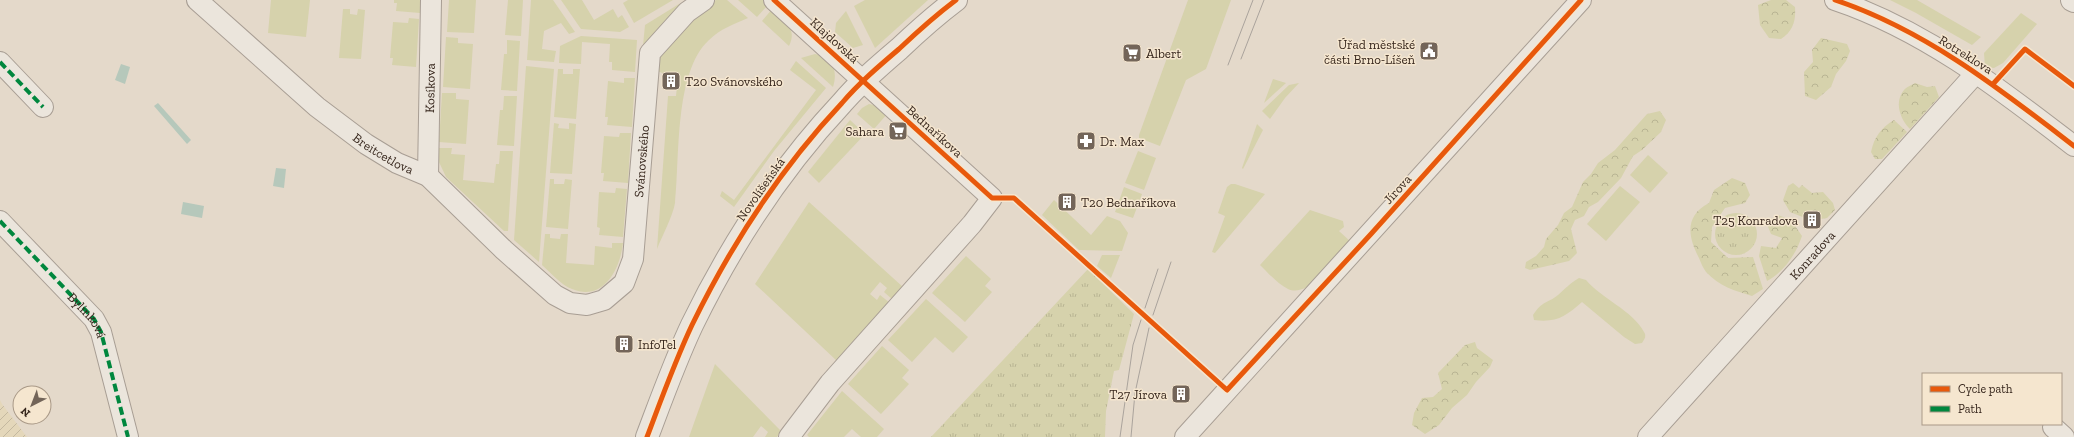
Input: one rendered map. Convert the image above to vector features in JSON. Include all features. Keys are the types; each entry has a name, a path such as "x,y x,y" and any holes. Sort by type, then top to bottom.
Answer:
{"street":[{"name":"Breitcetlova","path":"197,0 317,107 366,144 397,163 428,176 515,260 555,294 570,303"},
{"name":"Kosíkova","path":"428,176 431,0"},
{"name":"Svánovského","path":"570,303 587,306 604,300 624,283 633,259 650,53 687,12 704,0"},
{"name":"Klajdovská","path":"774,0 863,80"},
{"name":"Novolíšeňská","path":"647,437 692,326 746,227 804,146 863,80 939,12 956,0"},
{"name":"Jírova","path":"1185,437 1581,0"},
{"name":"Rotreklova","path":"1835,0 1852,6 1908,32 1976,72 2074,146"},
{"path":"0,62 43,107"},
{"name":"Konradova","path":"1648,437 1976,72"},
{"name":"Bednaříkova","path":"789,437 830,383 972,224 992,198 863,80"},
{"name":"Bylinková","path":"0,221 94,319 103,339 128,437"}],"shaded area":[{"path":"121,64 130,67 125,84 115,80"},
{"path":"158,103 191,140 187,144 154,106"},
{"path":"276,168 286,169 284,188 273,186"},
{"path":"183,202 204,206 202,218 181,214"},
{"path":"0,400 12,417 12,425 18,425 27,437 0,437"}],"green space":[{"path":"271,0 310,0 306,37 268,33"},
{"path":"394,0 421,0 420,13 396,11 397,3 394,3"},
{"path":"449,0 476,0 474,33 447,32"},
{"path":"508,0 523,0 521,36 505,35"},
{"path":"531,0 553,0 575,32 569,34 561,23 544,31 542,49 556,51 554,62 527,60"},
{"path":"561,0 582,0 594,20 613,9 618,18 622,15 629,27 620,32 581,29"},
{"path":"628,0 673,0 634,23 623,3"},
{"path":"716,0 727,0 748,18 722,30 713,36 698,54 690,73 684,94 681,117 675,203 670,220 657,249 668,96 676,96 678,76 657,71 659,59 671,40 693,18"},
{"path":"738,0 763,0 768,5 757,17"},
{"path":"865,0 928,0 875,48 854,6"},
{"path":"1188,0 1231,0 1206,69 1186,80 1160,146 1139,138 1139,135"},
{"path":"1771,0 1786,0 1795,7 1793,25 1788,33 1781,39 1769,38 1760,25 1758,5"},
{"path":"1890,0 1917,0 1981,37 1972,45"},
{"path":"679,4 681,7 642,56 645,25"},
{"path":"773,8 791,30 792,35 789,46 762,21"},
{"path":"343,9 350,9 350,14 357,15 358,9 365,10 361,59 339,58"},
{"path":"846,11 863,45 853,48 835,32 836,23"},
{"path":"2021,13 2037,24 2003,63 1994,68 1985,67 1984,53"},
{"path":"409,18 419,19 416,67 392,65 393,58 390,58 393,22 408,23"},
{"path":"581,36 637,40 635,72 612,70 612,62 609,62 610,44 582,42 581,64 559,63 560,46"},
{"path":"446,37 458,38 458,43 473,44 470,89 443,87"},
{"path":"1821,38 1847,44 1850,51 1846,61 1836,74 1831,87 1816,100 1805,96 1804,72 1813,62 1812,50"},
{"path":"507,40 520,41 517,91 501,90 504,54 507,54"},
{"path":"815,54 826,59 833,66 835,76 833,87 801,58"},
{"path":"796,61 826,88 774,151 734,207 720,196 722,191 734,200 816,90 790,70"},
{"path":"526,66 554,69 539,262 514,240"},
{"path":"558,69 563,69 563,74 573,74 573,69 580,69 576,119 554,117"},
{"path":"624,78 635,78 632,127 607,125 608,117 605,117 608,81 624,83"},
{"path":"1273,79 1286,83 1264,103"},
{"path":"1299,83 1285,98 1270,119 1262,111 1289,85"},
{"path":"1915,83 1927,87 1935,86 1939,97 1910,129 1906,125 1901,115 1899,100 1905,89"},
{"path":"442,93 456,93 456,99 469,100 466,144 439,142"},
{"path":"504,96 517,96 514,146 497,145 500,110 503,110"},
{"path":"869,104 879,106 888,113 874,129 857,114 862,108"},
{"path":"1660,111 1666,120 1661,132 1642,150 1633,156 1621,178 1598,202 1589,207 1584,216 1575,220 1571,229 1577,253 1569,261 1530,270 1525,268 1526,262 1536,256 1544,247 1546,239 1558,225 1564,213 1572,207 1583,182 1591,174 1598,163 1615,150 1647,114"},
{"path":"850,120 865,134 819,183 808,172"},
{"path":"1894,120 1907,132 1882,159 1875,159 1871,152 1876,137 1885,126"},
{"path":"554,123 559,124 558,128 569,129 569,123 576,124 572,174 550,173"},
{"path":"1257,124 1263,130 1243,169 1242,168"},
{"path":"620,133 631,133 628,183 603,181 604,173 601,173 604,136 619,137"},
{"path":"439,148 452,148 451,154 465,155 463,180 494,183 496,164 499,164 500,151 513,151 508,231 504,231 446,177 439,162"},
{"path":"1138,151 1156,158 1144,190 1125,183"},
{"path":"1648,155 1668,173 1650,193 1630,175"},
{"path":"1732,178 1745,183 1750,195 1745,203 1725,208 1712,227 1711,242 1728,258 1753,257 1763,289 1752,296 1733,290 1711,277 1702,265 1692,242 1690,228 1695,214 1709,203 1714,190"},
{"path":"550,179 554,179 554,184 564,184 565,179 572,180 568,229 546,227"},
{"path":"1793,183 1799,188 1802,185 1812,193 1823,192 1833,203 1835,210 1827,218 1821,219 1812,211 1805,218 1790,212 1783,200 1788,186"},
{"path":"1231,184 1265,194 1215,253 1212,252 1225,216 1218,213 1227,187"},
{"path":"1620,186 1640,202 1606,241 1587,224"},
{"path":"1124,187 1142,194 1133,218 1115,212"},
{"path":"616,188 627,189 623,237 599,235 600,228 597,227 599,192 615,193"},
{"path":"1054,200 1091,235 1107,216 1120,221 1128,233 1122,251 1079,250 1042,215"},
{"path":"809,202 903,287 893,300 884,292 887,288 880,282 870,294 877,300 880,295 890,303 837,361 755,284"},
{"path":"1310,210 1343,221 1344,227 1339,231 1351,242 1331,266 1314,282 1305,288 1296,290 1288,289 1260,265"},
{"path":"1732,213 1740,213 1748,216 1754,222 1757,234 1754,246 1748,252 1740,255 1732,255 1724,252 1718,246 1715,238 1715,230 1718,222 1724,216"},
{"path":"1778,215 1791,220 1802,236 1789,262 1779,273 1767,281 1759,256 1761,246 1776,248 1782,238 1771,234 1766,222"},
{"path":"545,234 550,234 550,238 560,239 561,234 568,234 566,263 594,265 595,246 612,248 612,243 623,243 614,273 601,287 593,291 583,292 568,287 560,282 542,265"},
{"path":"1102,255 1120,255 1111,278 1097,266"},
{"path":"966,256 991,279 985,286 992,292 965,322 932,293"},
{"path":"1088,269 1134,314 1119,370 1114,371 1106,411 1105,437 931,437"},
{"path":"1579,278 1586,280 1639,324 1645,333 1645,338 1642,343 1635,344 1624,337 1582,302 1566,315 1561,317 1542,321 1534,320 1533,315 1540,307"},
{"path":"926,299 968,337 953,353 935,337 912,362 888,340"},
{"path":"1475,342 1477,348 1493,360 1490,367 1476,382 1467,395 1452,408 1439,425 1425,434 1412,425 1414,413 1422,398 1433,397 1442,389 1438,373 1465,345"},
{"path":"882,346 909,370 902,378 909,384 881,414 848,384"},
{"path":"715,364 781,431 777,437 765,437 768,432 761,426 753,437 689,437"},
{"path":"842,391 884,429 877,437 861,437 852,429 844,437 809,437 807,435"}],"tram line":[{"path":"1228,65 1253,0"},
{"path":"1241,59 1264,0"},
{"path":"1153,315 1171,262"},
{"path":"1145,308 1158,269"},
{"path":"1120,437 1133,345 1141,320"},
{"path":"1131,437 1135,393 1149,328"}],"marked path":[{"path":"0,62 43,107"},
{"path":"0,221 94,319 101,332 128,437"}],"cycle path":[{"path":"774,0 992,198 1014,198 1227,390 1371,234 1581,0"},
{"path":"647,437 680,352 707,295 759,208 778,181 798,154 855,89 869,75 956,0"},
{"path":"1835,0 1900,27 1931,44 1990,83 2074,146"},
{"path":"1993,84 2025,49 2074,86"}],"place":[{"name":"Úřad městské části Brno-Líšeň","path":"1429,51"},
{"name":"Albert","path":"1132,53"},
{"name":"T20 Svánovského","path":"671,81"},
{"name":"Sahara","path":"898,131"},
{"name":"Dr. Max","path":"1086,141"},
{"name":"T20 Bednaříkova","path":"1067,202"},
{"name":"T25 Konradova","path":"1812,220"},
{"name":"InfoTel","path":"624,344"},
{"name":"T27 Jírova","path":"1181,394"}]}
